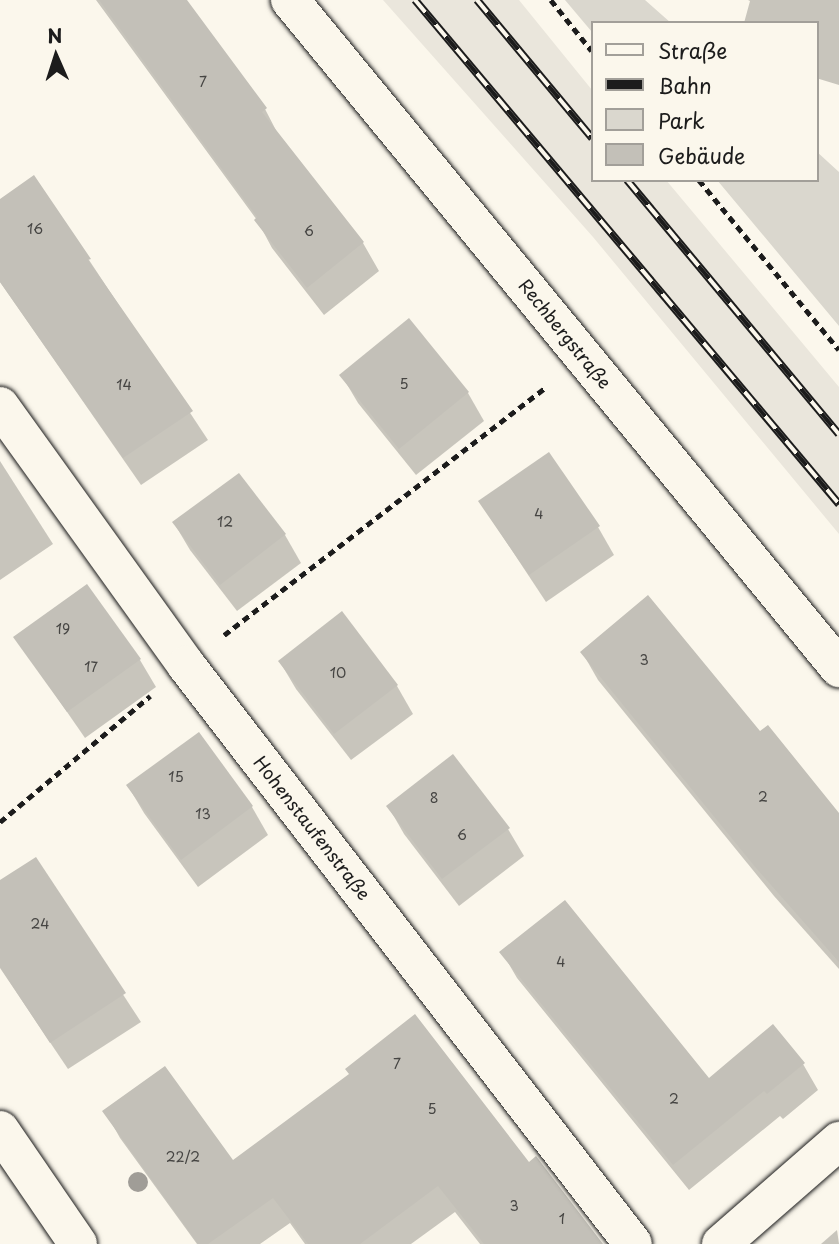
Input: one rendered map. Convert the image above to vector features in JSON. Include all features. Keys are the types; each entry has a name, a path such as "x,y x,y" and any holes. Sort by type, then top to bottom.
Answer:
{"street":[{"name":"Rechbergstraße","path":"290,0 839,668"},
{"name":"Hohenstaufenstraße","path":"0,406 186,665 633,1244"},
{"path":"0,1130 78,1244"},
{"path":"721,1244 839,1141"}],"path":[{"path":"551,0 590,49"},
{"path":"701,182 839,350"},
{"path":"223,636 585,358"},
{"path":"0,821 141,704"}],"shaded area":[{"path":"383,0 519,0 590,88 590,182 668,182 839,387 839,534 593,237"}],"green space":[{"path":"565,0 645,0 669,21 590,21 590,30"},
{"path":"818,153 839,172 839,326 719,182 818,182"}],"building":[{"path":"99,0 187,0 267,108 262,112 364,242 307,288 254,220 257,217"},
{"path":"34,175 91,259 88,260 193,411 123,458 0,282 0,199"},
{"path":"409,318 469,392 399,449 339,375"},
{"path":"549,452 600,526 529,575 478,501"},
{"path":"239,473 286,534 220,585 172,522"},
{"path":"87,584 141,659 67,712 13,637"},
{"path":"648,595 760,731 768,725 839,813 839,962 756,868 580,652"},
{"path":"342,611 398,685 334,734 278,661"},
{"path":"199,732 253,806 181,860 126,785"},
{"path":"453,754 510,828 442,879 386,806"},
{"path":"36,857 126,993 50,1043 0,967 0,880"},
{"path":"565,900 709,1078 773,1024 805,1063 767,1094 764,1091 673,1165 499,952"},
{"path":"415,1014 529,1162 536,1156 603,1244 484,1244 438,1186 360,1244 308,1244 273,1198 208,1244 198,1244 102,1111 165,1066 233,1160 349,1074 345,1069"}],"railway":[{"path":"415,0 839,504"},
{"path":"477,0 590,136"},
{"path":"629,182 839,434"}]}
